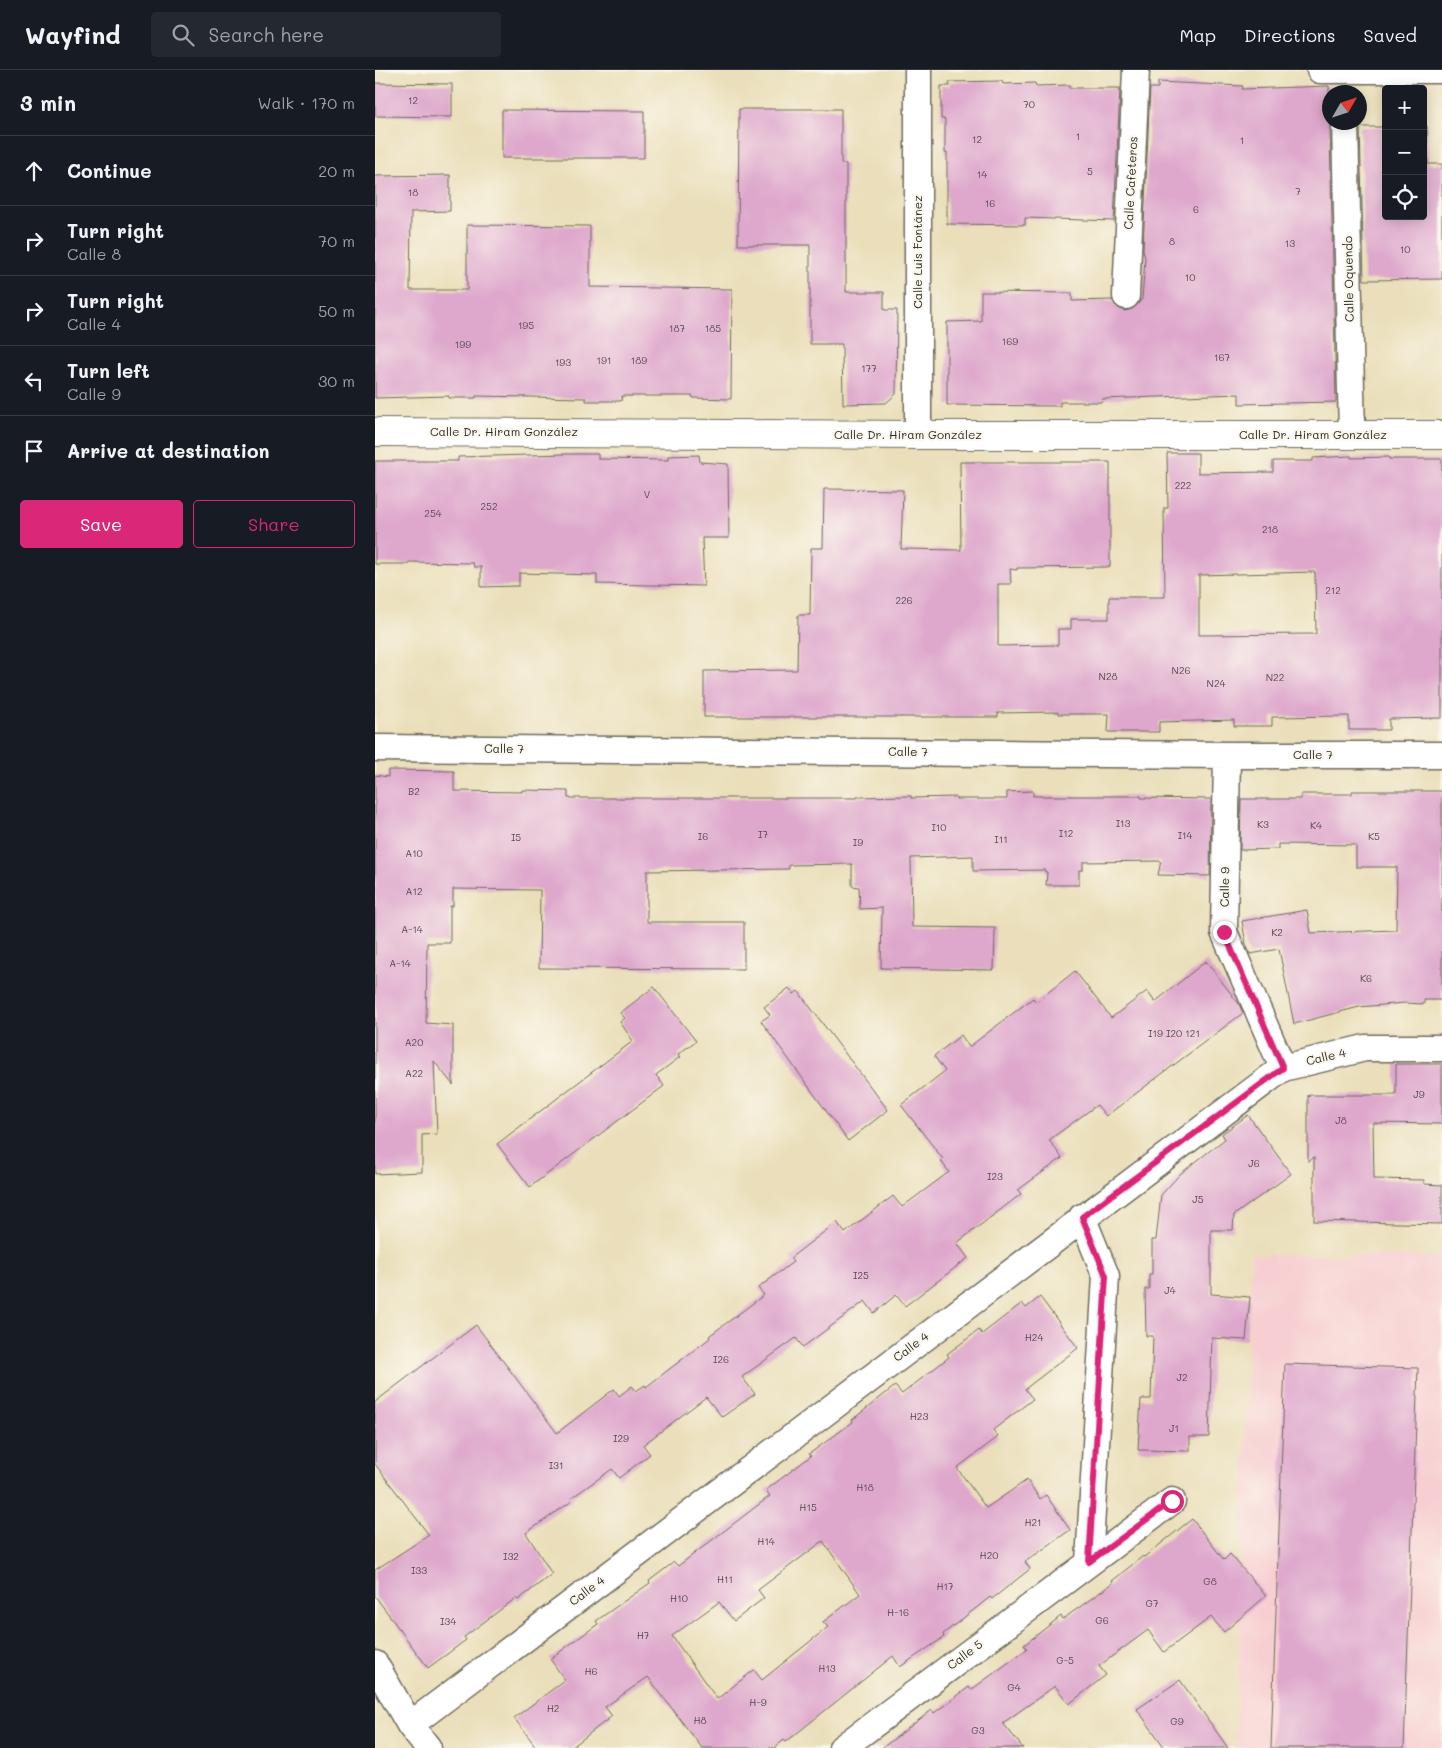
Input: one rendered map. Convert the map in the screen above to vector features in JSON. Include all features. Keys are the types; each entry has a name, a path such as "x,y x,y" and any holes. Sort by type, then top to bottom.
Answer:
{"street":[{"name":"Calle Luis Fontánez","path":"918,70 918,435"},
{"name":"Calle Cafeteros","path":"1126,296 1136,70"},
{"path":"1320,70 1442,70"},
{"path":"1344,70 1345,85"},
{"name":"Calle Oquendo","path":"1345,130 1352,435"},
{"name":"Calle Dr. Hiram González","path":"375,432 1442,435"},
{"name":"Calle 7","path":"375,748 1442,755"},
{"name":"Calle 9","path":"1227,755 1224,932 1283,1068"},
{"name":"Calle 4","path":"410,1724 1082,1217 1283,1068 1365,1048 1442,1048"},
{"path":"1082,1217 1106,1276 1089,1562"},
{"name":"Calle 5","path":"842,1748 1172,1501"},
{"path":"375,1664 410,1724 428,1748"}],"shaded area":[{"path":"1251,1254 1442,1257 1442,1748 1236,1748"}],"building":[{"path":"1002,81 1003,84 1035,83 1036,86 1070,85 1069,88 1120,88 1114,221 1025,218 1025,225 947,224 947,153 945,153 945,119 941,119 941,86 950,86 949,82"},
{"path":"1158,82 1243,86 1242,89 1322,86 1322,130 1330,130 1336,402 1239,404 1239,394 1102,399 1101,402 1060,402 1060,406 947,405 947,322 981,321 981,292 1072,293 1072,301 1112,300 1118,308 1125,311 1132,309 1142,299 1150,88 1158,88"},
{"path":"375,83 452,84 452,117 375,116"},
{"path":"739,109 841,109 841,164 846,164 846,292 884,292 884,310 897,310 896,394 886,403 843,404 842,344 810,344 810,245 738,245"},
{"path":"502,110 644,111 644,158 502,158"},
{"path":"1427,126 1428,164 1442,164 1442,279 1364,280 1360,130 1367,130 1367,127 1382,127 1382,220 1427,220"},
{"path":"450,175 450,211 411,212 410,290 467,290 467,225 590,226 590,287 732,289 731,399 693,398 693,396 622,396 621,401 586,401 586,398 476,396 476,398 449,398 449,396 375,398 375,176"},
{"path":"1167,453 1198,453 1198,473 1273,472 1273,461 1313,461 1313,458 1351,456 1351,458 1442,459 1442,718 1389,719 1389,730 1349,730 1349,716 1272,717 1272,726 1234,726 1234,720 1159,722 1159,732 1108,732 1109,714 1058,714 1058,712 998,713 998,717 704,717 704,671 797,670 798,615 810,615 811,548 823,548 824,489 903,490 901,549 961,550 960,462 1110,462 1110,567 1010,569 1011,584 998,584 998,646 1058,645 1058,629 1071,629 1071,619 1109,619 1109,597 1165,597 1164,508 1168,508","holes":["1315,572 1316,634 1199,635 1199,575"]},
{"path":"598,454 598,459 668,460 668,456 699,455 700,462 728,464 729,538 702,538 704,586 597,584 597,575 519,573 519,586 481,587 481,567 474,567 473,563 409,562 409,564 375,564 375,461 458,461 458,457"},
{"path":"388,770 454,771 454,791 568,791 568,798 857,798 911,796 911,798 1007,799 1007,792 1033,791 1033,796 1141,796 1141,798 1211,799 1210,876 1158,875 1161,861 1083,862 1083,870 1079,870 1079,885 1046,885 1047,872 1045,870 973,871 973,856 911,858 912,927 995,928 994,970 881,968 882,908 860,909 859,887 852,886 852,864 789,865 789,869 647,871 647,922 744,922 744,969 539,968 540,890 453,889 453,906 450,906 450,943 427,943 426,1023 453,1025 453,1085 434,1061 437,1134 422,1135 422,1172 375,1174 375,775 388,777"},
{"path":"1352,791 1442,791 1442,1000 1424,1000 1424,1004 1405,1003 1359,1007 1294,1024 1279,949 1250,954 1246,944 1242,921 1307,910 1311,933 1396,930 1397,867 1356,867 1356,845 1278,844 1278,849 1240,850 1241,799 1301,799 1301,794 1352,794"},
{"path":"1206,961 1239,1004 1243,1013 1106,1116 1097,1105 1049,1140 1062,1158 1018,1190 1021,1194 957,1243 968,1258 905,1306 896,1295 874,1313 865,1301 803,1347 796,1338 742,1377 755,1394 722,1417 706,1397 643,1445 650,1454 619,1478 612,1469 570,1499 572,1501 526,1533 552,1574 464,1637 466,1640 428,1668 375,1596 375,1570 429,1535 375,1464 375,1402 476,1325 557,1433 614,1389 619,1396 632,1386 636,1391 645,1385 646,1387 764,1295 758,1288 793,1262 790,1258 837,1222 845,1233 893,1196 902,1207 949,1172 941,1161 943,1159 901,1105 945,1071 934,1056 961,1035 969,1047 1033,998 1036,1002 1075,971 1111,1018 1147,991 1155,1002"},
{"path":"654,987 696,1041 678,1054 680,1057 656,1075 664,1086 530,1187 497,1144 633,1041 620,1022 625,1018 620,1013"},
{"path":"789,988 794,994 798,991 888,1110 848,1141 761,1021 770,1015 764,1007"},
{"path":"1396,1064 1442,1064 1442,1124 1373,1123 1374,1179 1424,1180 1424,1184 1442,1185 1442,1224 1314,1221 1314,1157 1308,1162 1308,1095 1309,1097 1309,1095 1396,1095"},
{"path":"1248,1115 1291,1174 1234,1215 1233,1230 1211,1230 1211,1294 1250,1297 1246,1340 1212,1338 1209,1437 1190,1437 1190,1451 1138,1450 1141,1399 1151,1399 1153,1336 1146,1336 1145,1289 1149,1289 1149,1274 1152,1274 1152,1240 1156,1240 1161,1195 1180,1174 1225,1139 1222,1134"},
{"path":"1040,1297 1078,1348 1025,1389 1033,1399 993,1430 998,1437 957,1468 986,1508 1027,1480 1040,1499 1046,1495 1070,1530 1025,1562 1030,1569 992,1599 990,1597 943,1634 944,1637 900,1667 893,1656 786,1742 784,1740 774,1748 702,1748 648,1677 605,1707 612,1716 571,1748 537,1748 514,1718 565,1680 550,1659 598,1624 596,1621 650,1583 649,1581 674,1562 678,1566 770,1496 766,1490 811,1456 809,1454 853,1422 852,1420 895,1386 902,1394 949,1357 947,1354 979,1330 982,1334 1022,1303 1026,1308","holes":["823,1541 860,1594 823,1622 828,1627 762,1680 754,1670 717,1699 672,1636 719,1602 734,1621 764,1598 758,1590"]},
{"path":"1285,1364 1418,1368 1404,1748 1271,1748"},
{"path":"1192,1519 1224,1560 1230,1554 1266,1596 1224,1632 1211,1617 1164,1652 1148,1630 1099,1666 1106,1675 1069,1704 1055,1686 1003,1723 1023,1748 882,1748 932,1710 934,1713 969,1687 971,1690 1027,1649 1024,1645 1061,1616 1063,1619 1113,1583 1112,1581"},
{"path":"1180,1680 1228,1748 1165,1748 1137,1709"}],"route":[{"path":"1172,1501 1089,1562 1106,1276 1082,1217 1283,1068 1224,932"}]}
